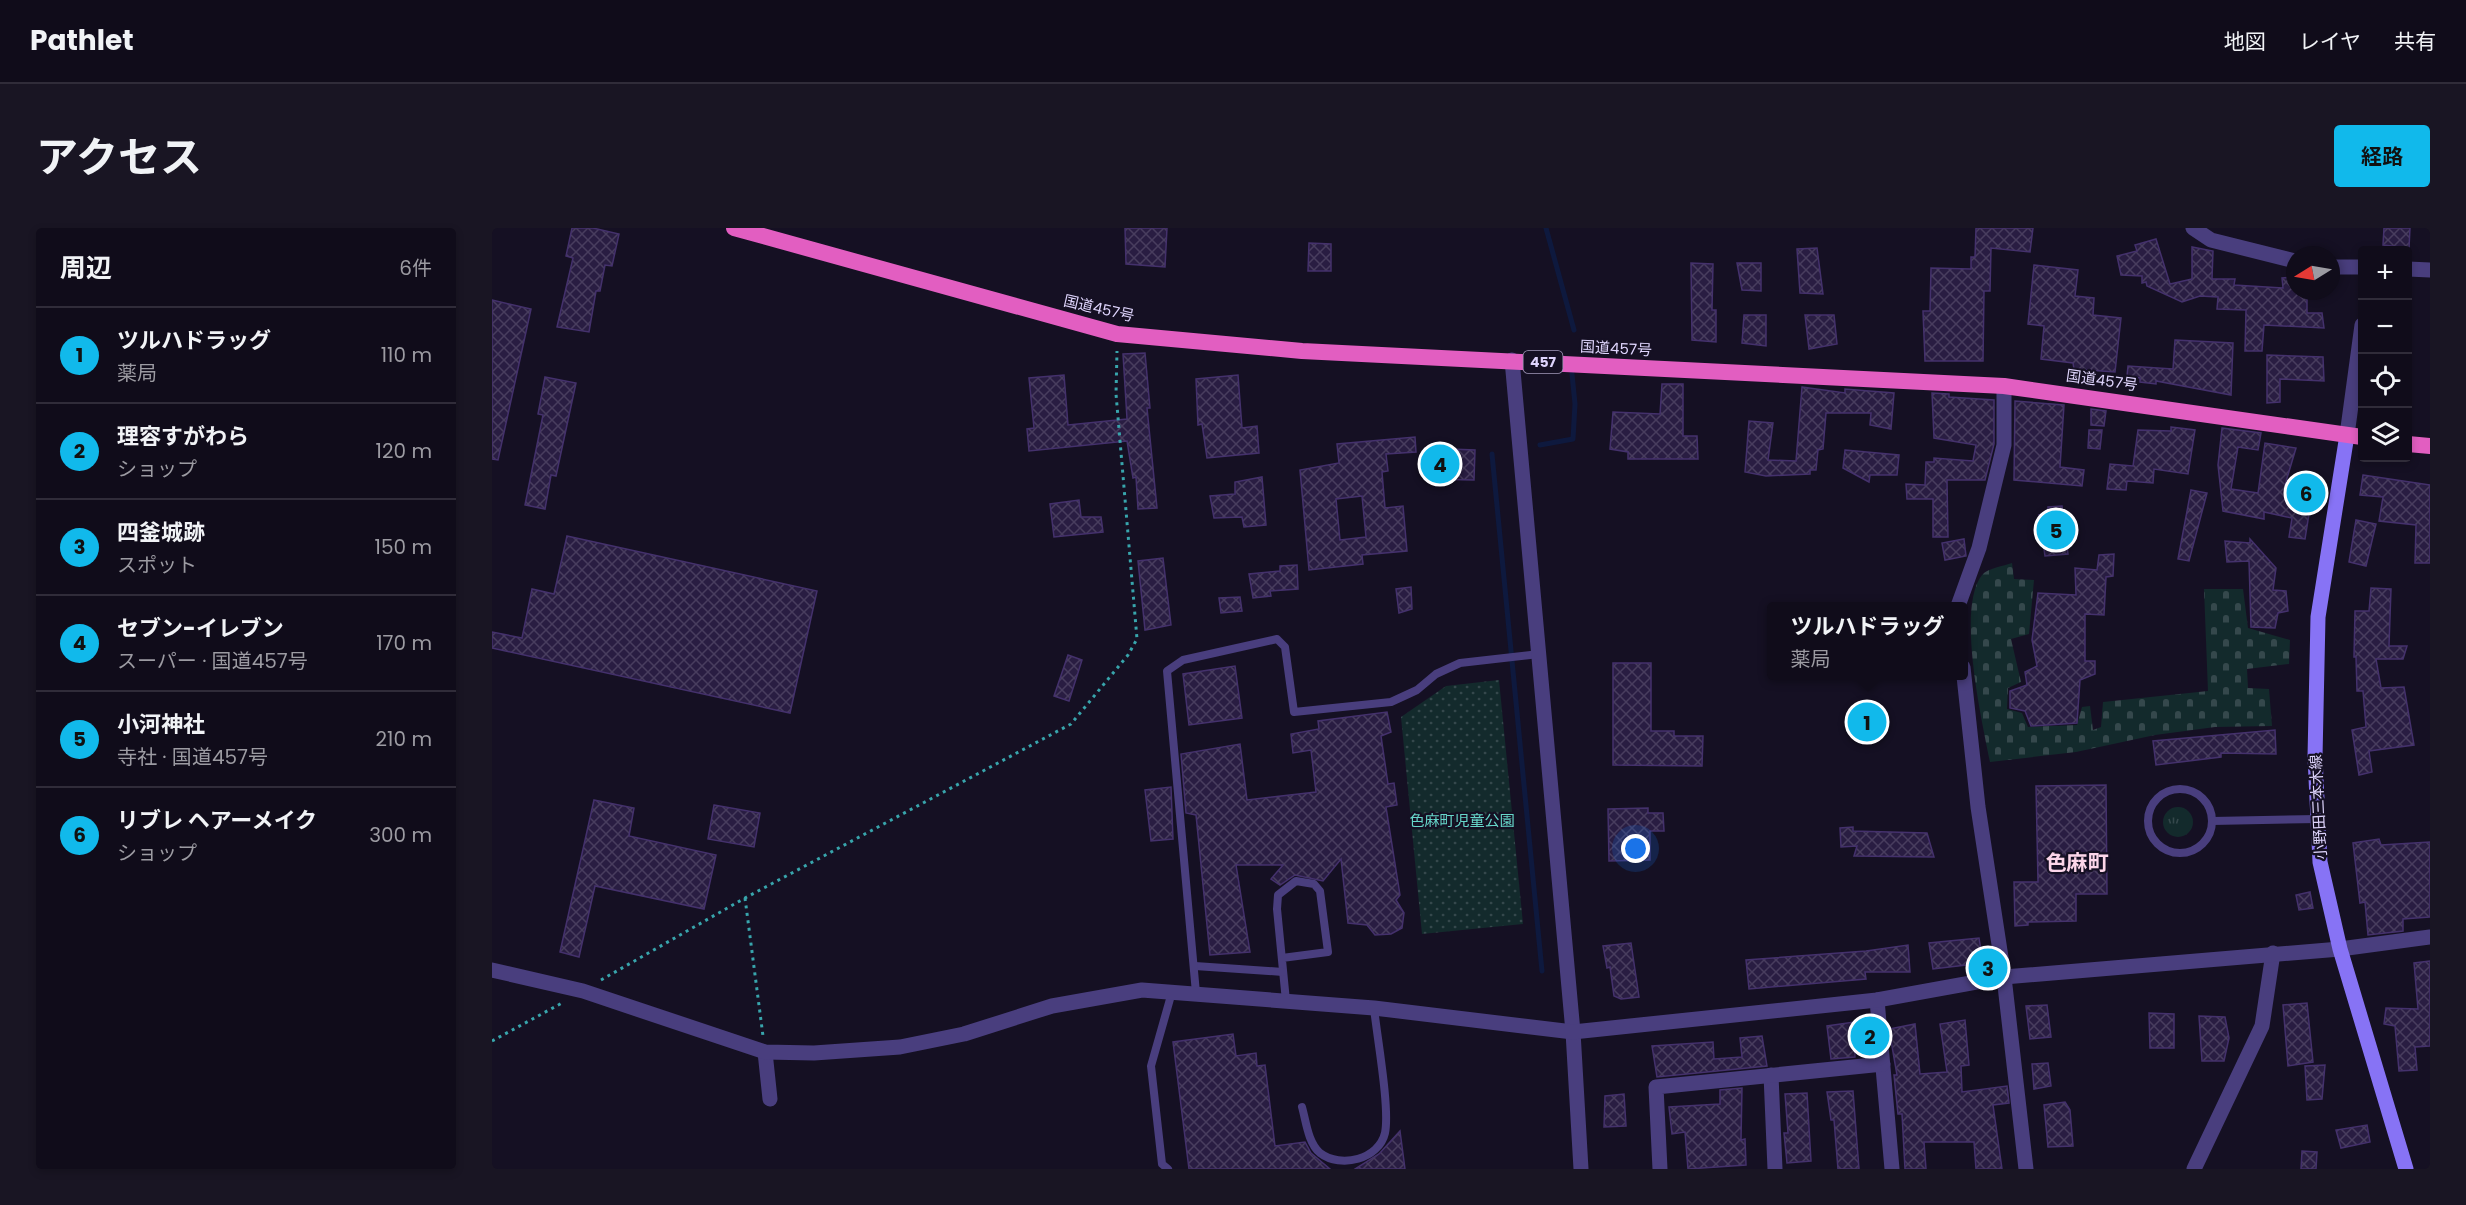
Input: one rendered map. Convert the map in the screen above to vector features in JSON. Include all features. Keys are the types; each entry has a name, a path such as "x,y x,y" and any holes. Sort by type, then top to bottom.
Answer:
{"highway":[{"name":"国道457号","path":"734,228 1117,334 1302,351 2004,386 2355,436"},
{"path":"2412,444 2430,446"}],"main road":[{"name":"小野田三本木線","path":"2355,436 2318,617 2315,756 2320,862 2340,949 2406,1169"}],"street":[{"path":"2193,228 2211,240 2286,259"},
{"path":"2340,267 2358,267"},
{"path":"2412,269 2430,270"},
{"path":"2355,436 2360,354"},
{"path":"1512,360 1573,1032 1581,1169"},
{"path":"1959,602 1979,548 2004,445 2004,386"},
{"path":"1964,680 1978,807 2004,977 2026,1169"},
{"path":"492,970 583,991 765,1052 814,1053 900,1047 964,1034 1052,1006 1100,995 1142,990 1374,1008 1573,1032 1877,1000 2004,977 2340,949 2430,938"},
{"path":"2194,1169 2262,1026 2273,953"},
{"path":"1877,1000 1892,1169"},
{"path":"765,1052 770,1099"},
{"path":"1660,1169 1656,1087 1883,1064"},
{"path":"1771,1075 1775,1169"}],"lane":[{"path":"1196,993 1167,671 1183,660 1277,639 1285,647 1294,712 1391,702 1417,690 1436,674 1460,663 1539,654"},
{"path":"2186,789 2205,800 2212,821 2206,840 2191,852 2181,854 2171,853 2154,842 2147,820 2155,800 2164,793 2186,789"},
{"path":"2212,821 2318,819"},
{"path":"1282,958 1328,952 1320,891 1314,884 1296,881 1278,895 1282,958 1283,972 1286,1001"},
{"path":"1195,966 1283,972"},
{"path":"1168,1169 1162,1164 1151,1066 1172,992"},
{"path":"1302,1107 1310,1137 1320,1153 1343,1162 1362,1157 1375,1150 1385,1133 1385,1109 1374,1008"}],"path":[{"path":"492,1041 745,898 1071,724 1128,655 1137,639 1116,394 1117,334"},
{"path":"745,898 765,1052"}],"green space":[{"path":"2012,563 2014,579 2034,580 2029,634 2011,639 2021,682 2008,688 2007,709 2022,713 2028,727 2077,725 2082,707 2090,706 2093,730 2101,727 2103,702 2208,691 2204,589 2243,589 2248,628 2290,640 2289,664 2247,669 2248,688 2269,689 2272,726 2215,727 2155,735 2076,752 1990,762 1973,666 1971,612 1975,591 1982,575 1992,569"},
{"name":"色麻町児童公園","path":"1499,680 1523,924 1422,934 1401,717 1446,686"},
{"path":"2178,807 2189,811 2193,822 2189,833 2178,837 2167,833 2163,822 2167,811"}],"building":[{"path":"572,228 593,228 619,234 612,266 605,265 600,291 596,291 589,332 557,327 573,258 566,256"},
{"path":"1125,228 1167,228 1165,267 1126,264"},
{"path":"1976,228 2033,228 2030,252 1991,248 1990,291 1984,291 1983,361 1925,361 1923,311 1930,311 1931,268 1971,269 1971,257 1975,257"},
{"path":"2384,228 2410,228 2409,246 2383,245"},
{"path":"2156,239 2170,284 2192,279 2192,247 2213,251 2212,279 2235,279 2234,285 2283,288 2282,278 2286,278 2286,300 2307,300 2307,313 2322,313 2324,328 2264,325 2262,351 2245,351 2246,310 2217,309 2218,297 2200,296 2182,302 2147,286 2146,282 2142,283 2142,276 2121,275 2117,256 2137,251 2135,245"},
{"path":"1309,243 1331,244 1331,271 1308,271"},
{"path":"1817,248 1823,294 1800,293 1797,249"},
{"path":"1691,263 1713,264 1712,310 1716,310 1716,342 1692,340"},
{"path":"1737,263 1761,263 1761,291 1742,290"},
{"path":"2034,265 2078,270 2075,296 2094,298 2093,315 2121,318 2115,372 2074,369 2073,363 2041,359 2044,326 2028,324"},
{"path":"492,300 531,309 498,460 492,459"},
{"path":"1744,315 1766,315 1766,346 1742,343"},
{"path":"1805,315 1834,315 1837,344 1809,349"},
{"path":"2175,340 2233,343 2231,395 2156,381 2156,384 2140,382 2140,378 2127,376 2128,366 2173,369"},
{"path":"1145,353 1150,408 1147,408 1157,508 1138,509 1136,477 1133,478 1127,441 1029,451 1027,429 1034,428 1029,378 1064,375 1068,425 1127,419 1123,354"},
{"path":"2267,355 2323,357 2324,381 2280,379 2280,402 2267,403"},
{"path":"1238,375 1242,428 1257,426 1259,453 1207,458 1202,424 1198,425 1196,379"},
{"path":"545,377 576,383 556,476 551,475 545,509 525,505 543,415 538,414"},
{"path":"1662,384 1683,384 1683,436 1697,436 1698,459 1628,459 1628,452 1610,449 1613,412 1660,414"},
{"path":"1802,387 1845,393 1845,389 1894,393 1891,429 1870,425 1871,413 1826,413 1823,449 1818,450 1816,470 1810,470 1810,474 1766,476 1745,472 1749,421 1773,423 1768,460 1796,461"},
{"path":"1932,393 1949,394 1949,397 1994,400 1994,444 1985,480 1947,480 1948,537 1933,537 1933,499 1907,499 1906,484 1925,485 1926,462 1934,462 1934,458 1973,461 1976,445 1934,438"},
{"path":"2015,401 2064,405 2060,467 2084,470 2082,486 2014,480"},
{"path":"2091,409 2106,411 2104,426 2091,425"},
{"path":"2171,427 2195,430 2188,474 2154,469 2153,483 2127,481 2126,490 2107,489 2110,464 2133,466 2138,430 2171,431"},
{"path":"2222,428 2261,433 2258,450 2238,447 2231,489 2258,493 2265,443 2296,448 2285,485 2313,489 2305,539 2289,537 2292,518 2264,512 2264,519 2223,511 2218,465"},
{"path":"2089,430 2102,430 2100,449 2088,448"},
{"path":"1415,437 1416,452 1386,454 1388,471 1382,472 1385,508 1403,506 1407,551 1362,555 1363,564 1309,570 1300,470 1339,463 1337,444","holes":["1362,496 1366,537 1340,540 1336,499"]},
{"path":"1425,448 1475,450 1474,480 1424,479"},
{"path":"1845,450 1899,455 1897,475 1870,475 1869,482 1843,468"},
{"path":"2363,475 2430,485 2430,563 2415,563 2416,525 2379,521 2383,497 2360,495"},
{"path":"1262,477 1266,525 1244,527 1242,517 1214,518 1210,496 1235,494 1235,482"},
{"path":"2191,490 2207,493 2189,561 2178,559"},
{"path":"1079,500 1081,517 1101,517 1103,532 1054,537 1050,504"},
{"path":"2062,506 2068,554 2045,556 2039,515 2048,514 2048,507"},
{"path":"2356,520 2376,524 2366,566 2349,562"},
{"path":"567,536 817,591 790,713 492,648 492,632 522,638 532,589 554,594"},
{"path":"1964,539 1966,556 1945,560 1942,543"},
{"path":"2250,539 2276,568 2273,590 2286,591 2288,611 2278,613 2275,628 2251,627 2249,561 2227,562 2225,541 2250,543"},
{"path":"2114,554 2113,576 2106,577 2104,615 2085,614 2085,661 2095,661 2095,674 2080,680 2077,723 2031,726 2025,711 2010,708 2010,691 2027,685 2025,672 2037,666 2032,640 2038,593 2076,595 2075,568 2097,570 2099,555"},
{"path":"1163,558 1171,625 1145,630 1138,561"},
{"path":"1297,565 1298,589 1270,591 1271,596 1253,598 1249,574 1280,571 1280,566"},
{"path":"1411,587 1412,609 1399,613 1396,589"},
{"path":"2371,588 2391,589 2389,646 2407,646 2403,659 2376,659 2381,688 2404,687 2414,745 2369,751 2372,772 2359,775 2352,730 2366,727 2363,691 2357,691 2356,657 2354,657 2355,611 2369,611"},
{"path":"1240,597 1242,611 1221,613 1219,598"},
{"path":"1068,655 1082,660 1069,701 1054,696"},
{"path":"1613,663 1651,663 1651,731 1674,731 1674,736 1703,736 1702,766 1613,765"},
{"path":"1235,666 1242,718 1189,725 1183,674"},
{"path":"1387,712 1391,732 1381,736 1388,784 1394,783 1397,805 1386,807 1400,895 1396,900 1404,913 1402,928 1391,934 1375,935 1367,925 1348,923 1341,859 1323,881 1295,875 1280,885 1271,879 1283,865 1236,865 1250,952 1210,955 1196,815 1186,813 1181,754 1240,744 1247,800 1316,792 1311,750 1293,753 1291,734 1319,729 1318,721"},
{"path":"2275,730 2276,754 2221,753 2221,757 2156,765 2153,741"},
{"path":"2106,785 2107,894 2076,894 2076,921 2028,922 2028,925 2015,926 2014,882 2038,882 2036,786"},
{"path":"1171,787 1173,839 1151,841 1145,790"},
{"path":"594,800 634,808 629,836 716,855 704,909 595,886 579,957 560,952"},
{"path":"714,805 760,813 754,847 708,839"},
{"path":"1648,808 1648,813 1663,813 1664,831 1650,831 1650,860 1609,861 1608,809"},
{"path":"1853,827 1853,831 1927,833 1934,857 1854,856 1857,846 1841,847 1840,828"},
{"path":"2379,839 2381,845 2430,842 2430,917 2403,919 2403,931 2368,935 2365,902 2360,903 2353,843"},
{"path":"2310,892 2313,908 2299,910 2296,895"},
{"path":"1979,938 1983,963 1933,969 1929,943"},
{"path":"1631,943 1639,997 1621,999 1614,996 1610,967 1607,968 1603,946"},
{"path":"1908,945 1910,972 1865,972 1866,979 1749,989 1746,960 1866,951"},
{"path":"2430,961 2430,1046 2415,1047 2417,1070 2399,1071 2395,1026 2384,1024 2386,1008 2418,1009 2414,963"},
{"path":"2307,1003 2313,1062 2288,1066 2283,1005"},
{"path":"2047,1005 2051,1037 2030,1039 2026,1006"},
{"path":"2149,1013 2174,1014 2174,1048 2150,1048"},
{"path":"2199,1016 2225,1017 2229,1038 2224,1061 2202,1061"},
{"path":"1965,1020 1969,1065 1961,1066 1962,1092 2007,1086 2009,1103 1993,1105 2002,1169 1976,1169 1974,1142 1924,1142 1926,1169 1905,1169 1902,1114 1898,1114 1894,1075 1897,1075 1889,1029 1915,1024 1920,1074 1947,1072 1940,1024"},
{"path":"1854,1022 1855,1057 1831,1059 1827,1026"},
{"path":"1233,1034 1236,1056 1256,1053 1257,1066 1265,1065 1275,1146 1305,1142 1311,1153 1330,1169 1189,1169 1173,1042"},
{"path":"1762,1036 1767,1066 1657,1077 1652,1046 1713,1042 1714,1059 1742,1057 1740,1038"},
{"path":"2048,1063 2051,1086 2034,1089 2032,1064"},
{"path":"2325,1065 2322,1099 2307,1100 2305,1066"},
{"path":"1742,1088 1741,1140 1745,1139 1746,1165 1688,1169 1685,1132 1672,1134 1669,1107 1720,1104 1720,1090"},
{"path":"1853,1091 1859,1169 1838,1169 1834,1120 1831,1120 1827,1092"},
{"path":"1807,1093 1811,1161 1787,1163 1784,1133 1788,1133 1785,1094"},
{"path":"1624,1094 1626,1126 1604,1127 1605,1096"},
{"path":"2065,1102 2070,1110 2073,1146 2048,1147 2044,1105"},
{"path":"2367,1125 2370,1142 2341,1148 2336,1130"},
{"path":"1400,1131 1405,1169 1355,1169 1379,1154"},
{"path":"2302,1151 2317,1152 2316,1169 2301,1169"}],"waterway":[{"path":"1546,228 1574,330"},
{"path":"1540,445 1573,439 1575,404 1572,374"},
{"path":"1492,454 1542,971"}],"place":[{"name":"セブン-イレブン","path":"1440,464"},
{"name":"リブレ ヘアーメイク","path":"2306,493"},
{"name":"小河神社","path":"2056,530"},
{"name":"ツルハドラッグ","path":"1867,722"},
{"name":"四釜城跡","path":"1988,968"},
{"name":"理容すがわら","path":"1870,1036"}],"district":[{"name":"色麻町","path":"2077,862"}]}
